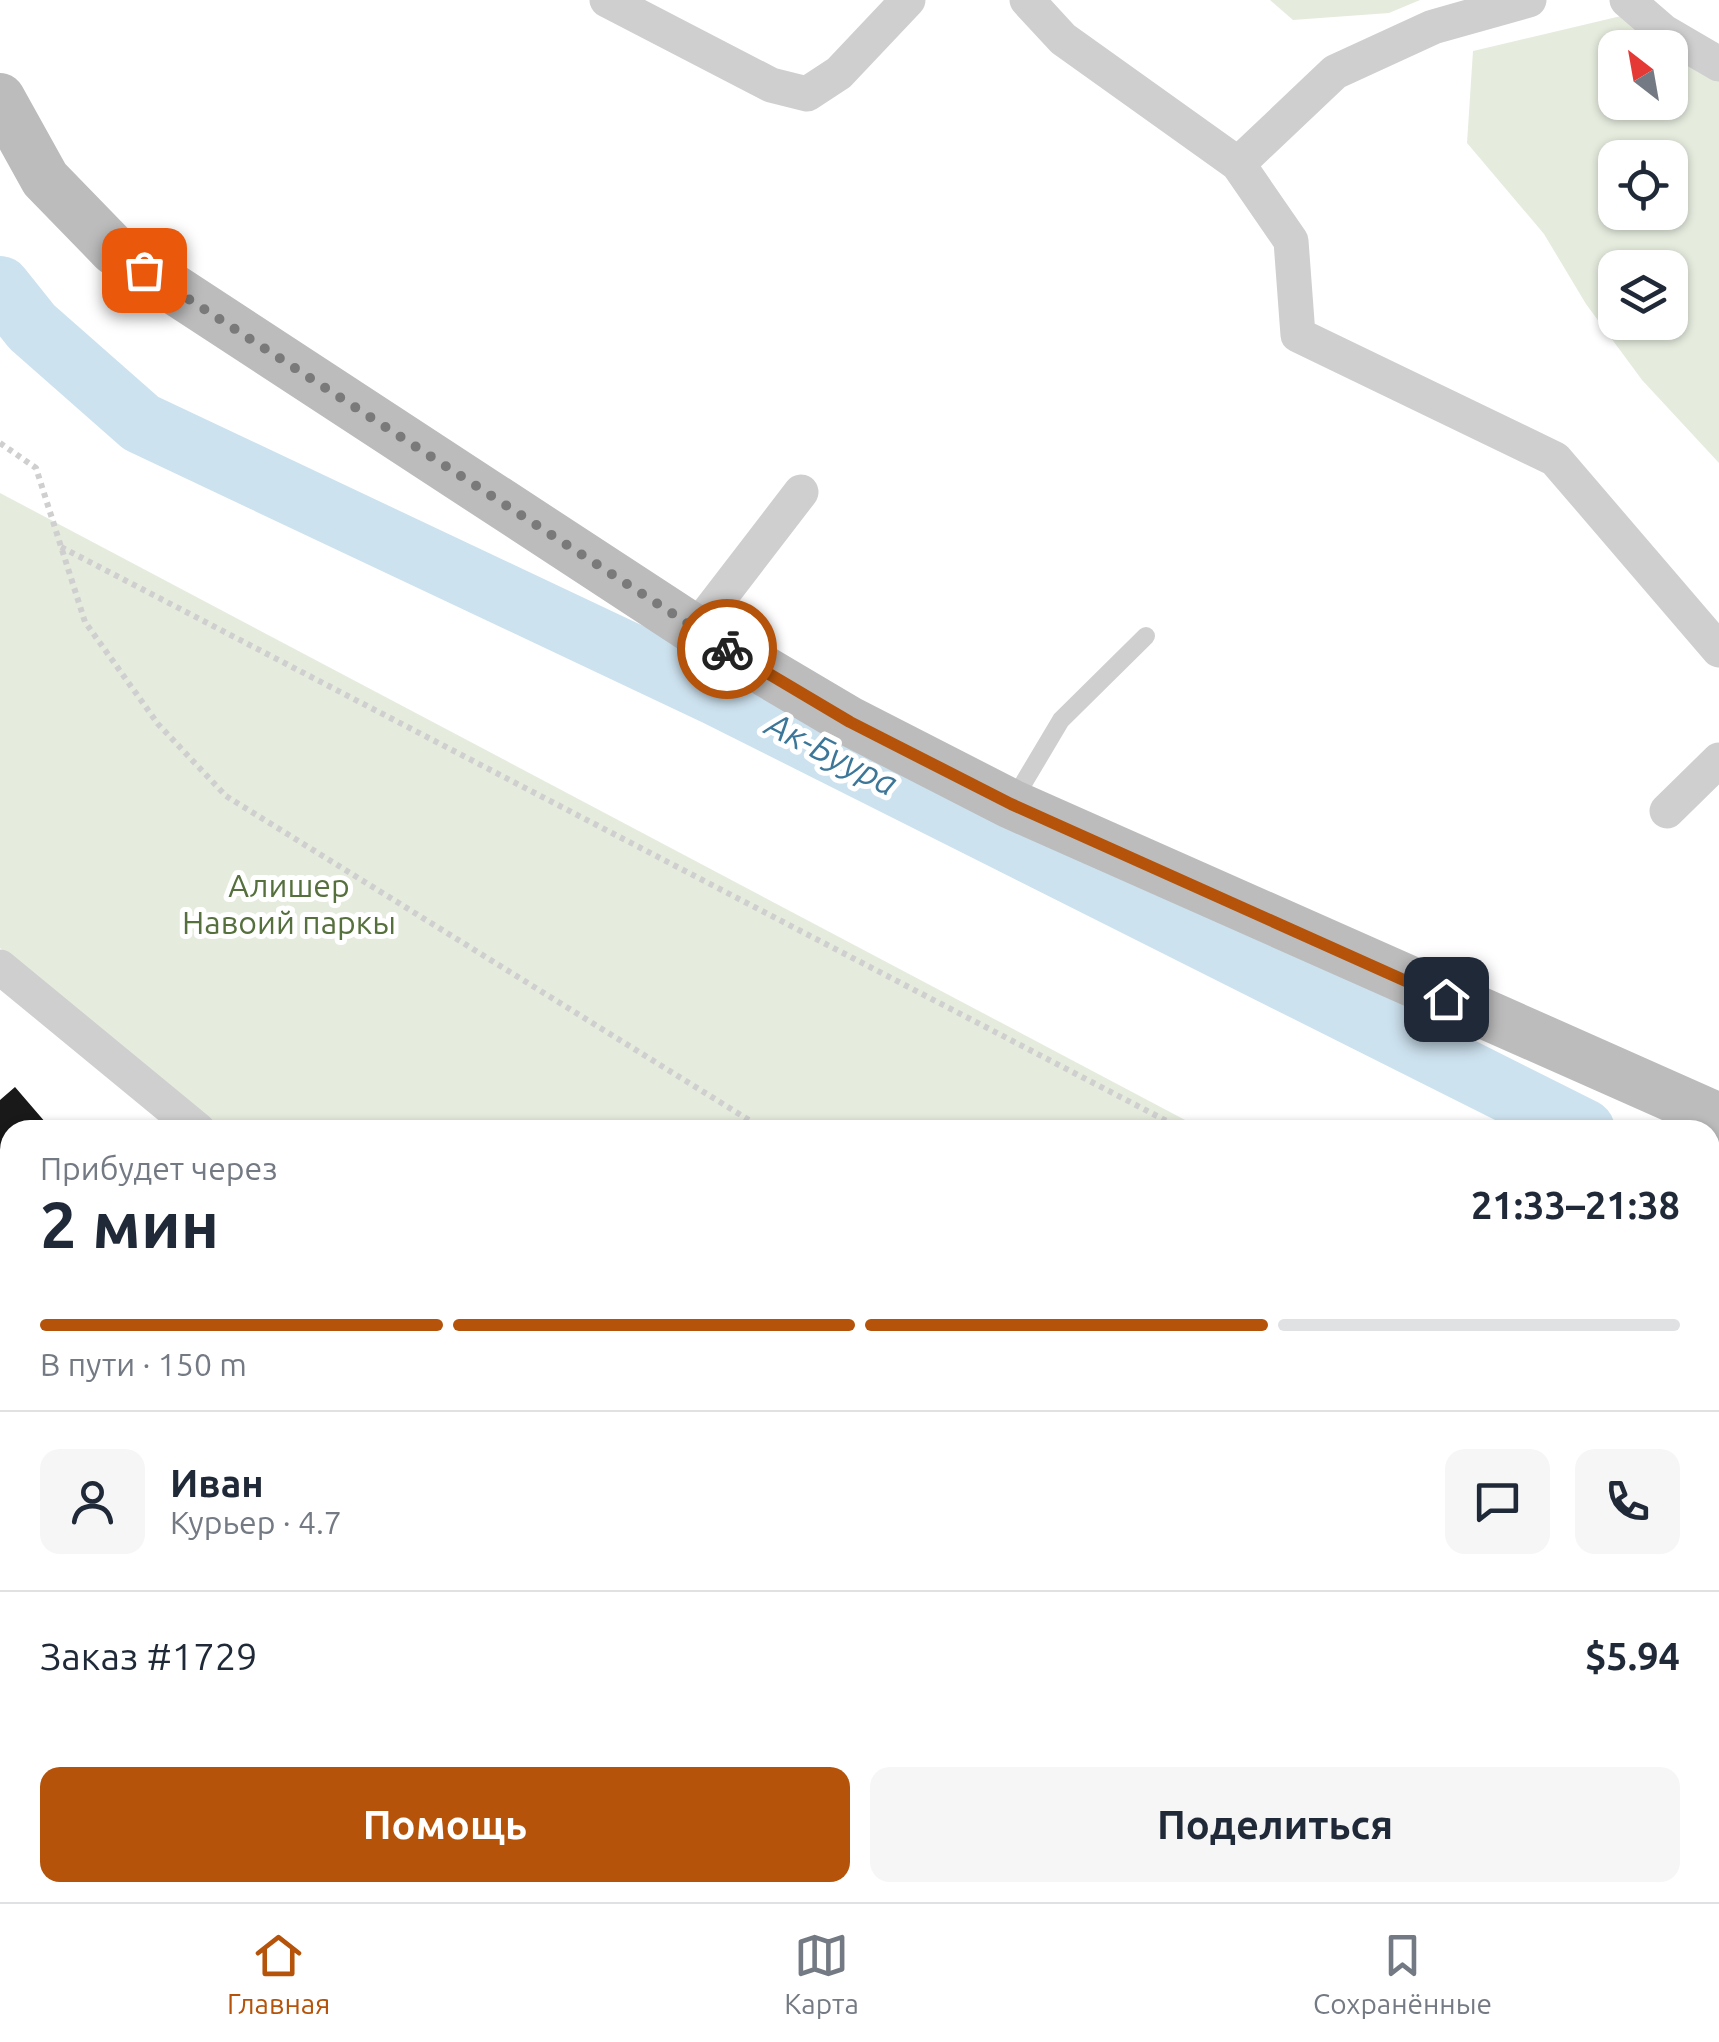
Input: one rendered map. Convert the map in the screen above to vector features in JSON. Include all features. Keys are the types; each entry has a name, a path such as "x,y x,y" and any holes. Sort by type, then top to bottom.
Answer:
{"street":[{"path":"607,0 771,86 807,94 839,73 908,0"},
{"path":"1027,0 1063,39 1238,164 1292,241 1298,335 1555,459 1719,650"},
{"path":"1238,164 1336,72 1433,27 1529,0"},
{"path":"1627,0 1664,32 1719,64"},
{"path":"0,98 45,179 114,250 695,630 850,722 1011,804 1719,1118"},
{"path":"695,630 801,492"},
{"path":"1667,811 1719,760"},
{"path":"0,967 186,1120"}],"lane":[{"path":"1011,804 1060,720 1146,636"}],"path":[{"path":"0,442 36,468 85,622 158,724 226,796 749,1120"},
{"path":"61,547 1165,1120"}],"green space":[{"path":"1270,0 1420,0 1389,13 1293,20"},
{"path":"1638,12 1667,30 1598,30 1598,120 1688,120 1688,43 1719,62 1719,463 1642,380 1613,340 1688,340 1688,250 1598,250 1598,320 1544,234 1467,143 1473,51"},
{"name":"Алишер Навоий паркы","path":"0,493 1185,1120 189,1120 0,948"}],"building":[{"path":"15,1087 43,1120 0,1120 0,1100"}],"waterway":[{"name":"Ак-Буура","path":"0,287 32,327 141,423 719,696 1564,1120"}],"way so far":[{"path":"144,270 727,649"}],"route":[{"path":"727,649 850,722 1011,804 1446,999"}]}
